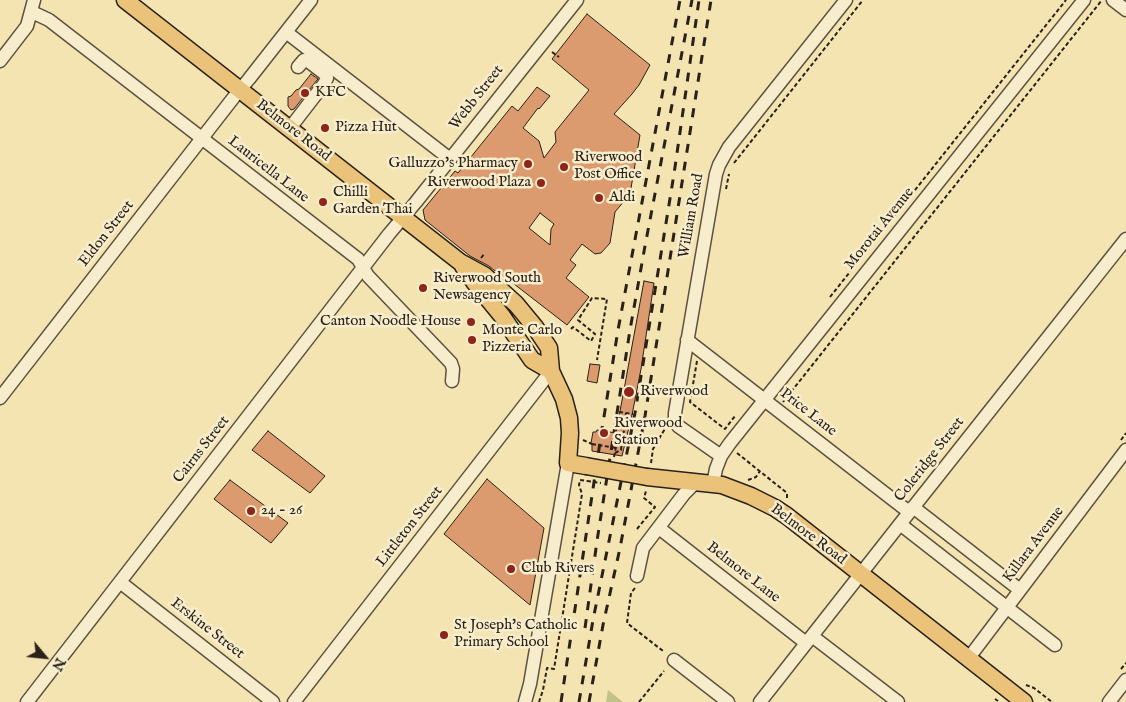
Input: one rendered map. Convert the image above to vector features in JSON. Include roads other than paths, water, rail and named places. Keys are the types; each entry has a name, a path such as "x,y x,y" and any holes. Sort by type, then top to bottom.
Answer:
{"main road":[{"name":"Belmore Road","path":"125,0 460,262 484,276 504,292 525,315 549,348 551,371 564,399 569,418 568,463 586,474 646,476 713,484 740,491 775,508 788,516 968,659 1017,695"}],"street":[{"name":"Eldon Street","path":"0,398 311,0"},
{"name":"Webb Street","path":"404,217 576,0"},
{"name":"William Road","path":"721,456 678,426 674,413 716,174 729,147 846,0"},
{"name":"Morotai Avenue","path":"713,484 721,456 1084,0"},
{"path":"1113,0 1126,10"},
{"path":"0,61 24,31 33,6"},
{"name":"Lauricella Lane","path":"33,6 48,20 358,260 368,276 451,363 453,369 452,381"},
{"path":"286,32 450,159"},
{"path":"290,128 327,78 325,74 308,60 304,60 298,67"},
{"name":"Cairns Street","path":"27,702 362,268 404,217"},
{"name":"Coleridge Street","path":"760,702 1126,239"},
{"name":"Price Lane","path":"687,340 764,400 1020,590"},
{"name":"Littleton Street","path":"294,702 551,371"},
{"name":"Killara Avenue","path":"968,659 1126,450"},
{"path":"524,702 530,684 568,463"},
{"path":"636,581 643,548 684,494 696,482"},
{"path":"900,524 1055,646"},
{"name":"Belmore Lane","path":"659,528 809,640 898,702"},
{"name":"Erskine Street","path":"120,582 273,702"},
{"path":"674,660 728,702"},
{"path":"1109,702 1126,680"}],"railway":[{"path":"561,702 618,330 680,0"},
{"path":"585,628 630,330 692,0"},
{"path":"579,702 593,620 635,413 674,174 699,0"},
{"path":"589,702 645,416 711,0"}],"place":[{"name":"KFC","path":"305,93"},
{"name":"Pizza Hut","path":"325,128"},
{"name":"Galluzzo's Pharmacy","path":"528,164"},
{"name":"Riverwood Post Office","path":"564,167"},
{"name":"Riverwood Plaza","path":"541,183"},
{"name":"Aldi","path":"599,198"},
{"name":"Chilli Garden Thai","path":"323,202"},
{"name":"Riverwood South Newsagency","path":"423,288"},
{"name":"Canton Noodle House","path":"471,322"},
{"name":"Monte Carlo Pizzeria","path":"472,340"},
{"name":"Riverwood","path":"629,392"},
{"name":"Riverwood Station","path":"604,433"},
{"name":"24 - 26","path":"251,511"},
{"name":"Club Rivers","path":"511,569"},
{"name":"St Joseph's Catholic Primary School","path":"444,635"}]}
